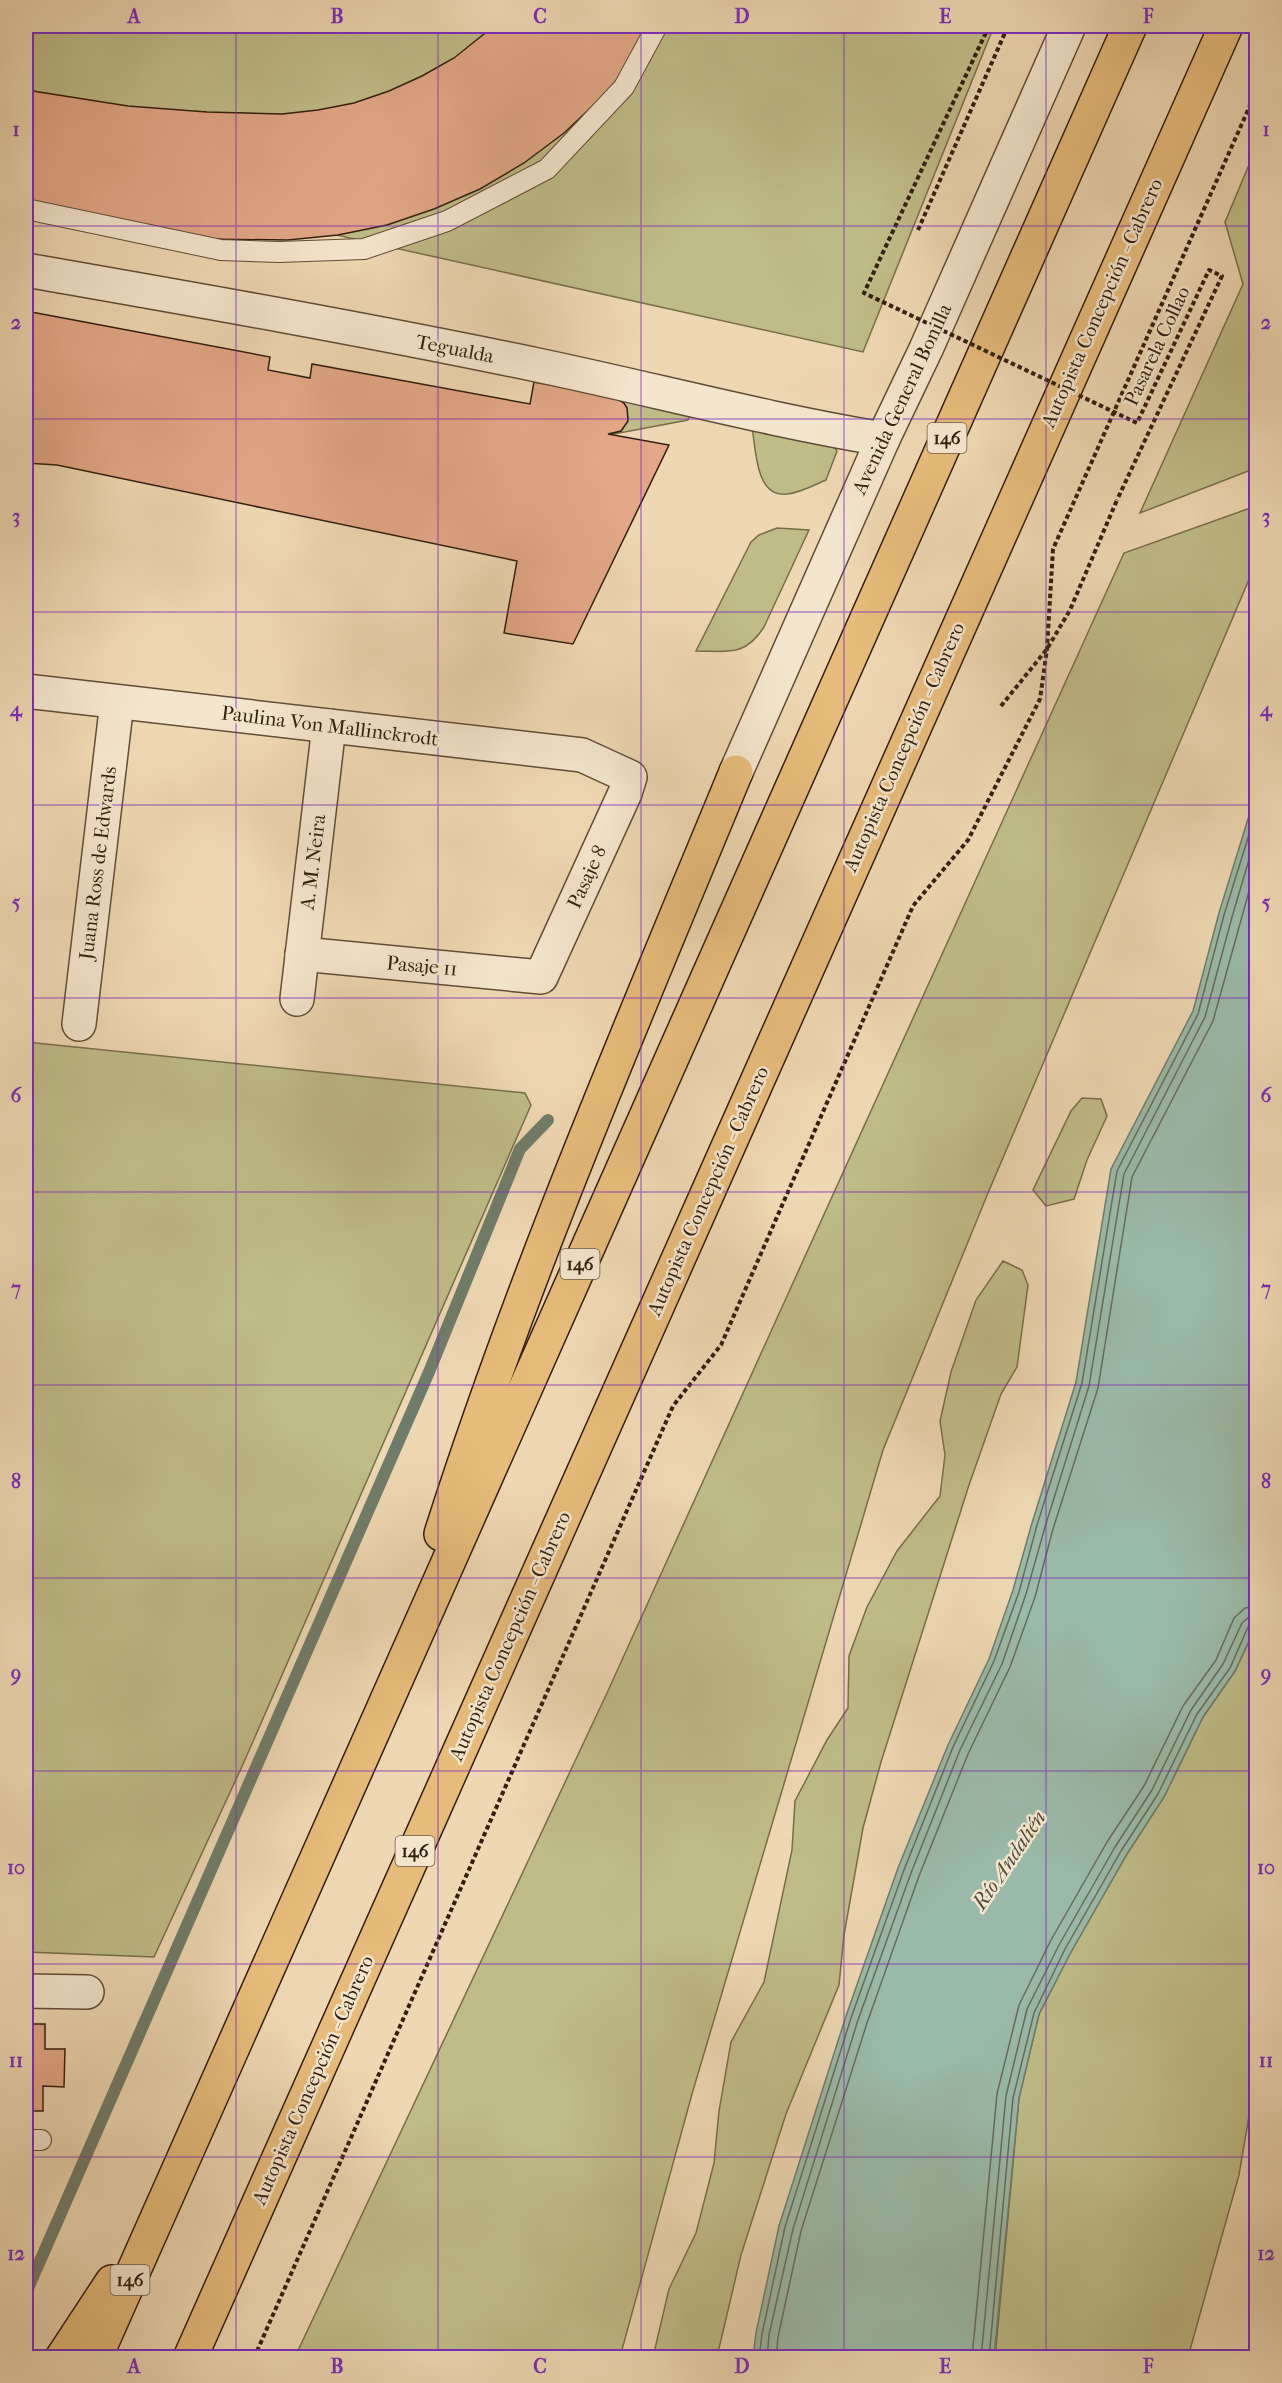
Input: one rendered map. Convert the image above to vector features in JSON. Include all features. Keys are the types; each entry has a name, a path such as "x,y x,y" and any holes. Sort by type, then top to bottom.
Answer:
{"highway":[{"name":"146","path":"95,2358 1130,26"},
{"name":"Autopista Concepción - Cabrero","path":"190,2358 1226,26"},
{"path":"397,1677 431,1562 488,1390 606,1082 736,772"},
{"path":"62,2358 165,2203"}],"street":[{"name":"Avenida General Bonilla","path":"736,772 883,438 926,349 1069,26"},
{"name":"Tegualda","path":"26,270 307,319 543,366 824,429 883,438"},
{"name":"Paulina Von Mallinckrodt","path":"26,691 582,755 630,777"},
{"name":"Juana Ross de Edwards","path":"79,1024 117,702"},
{"name":"A. M. Neira","path":"297,999 329,726"},
{"name":"Pasaje 8","path":"541,977 625,793 630,777"},
{"name":"Pasaje 11","path":"302,954 541,977"},
{"path":"26,1991 87,1992"}],"lane":[{"path":"26,209 221,250 279,252 364,249 447,221 547,169 624,87 657,26"}],"path":[{"name":"Pasarela Collao","path":"989,26 864,293 1137,423 1209,270 1222,276 1117,500 1070,610 1047,649"},
{"path":"918,230 1008,26"},
{"path":"254,2358 673,1406 721,1345 914,906 968,840 1040,699 1047,649 1053,549 1257,92"},
{"path":"1001,706 1047,649"}],"shaded area":[{"path":"26,26 994,26 863,352 26,166"},
{"path":"1256,148 1256,468 1140,513 1243,284 1225,222"},
{"path":"619,399 825,433 837,451 826,480 797,492 776,493 763,480 759,470 752,427 690,415 688,420 608,434 621,431 628,420 627,408"},
{"path":"1256,506 1256,563 988,1193 883,1450 692,2094 620,2357 295,2357 607,1693 1124,553"},
{"path":"777,528 809,530 764,627 757,637 743,648 727,651 696,651 751,542 759,535"},
{"path":"26,1042 525,1093 531,1105 244,1762 154,1957 26,1952"},
{"path":"1082,1098 1101,1099 1107,1116 1087,1160 1074,1199 1046,1206 1033,1190 1071,1111"},
{"path":"1003,1261 1022,1270 1028,1285 1017,1367 1001,1394 969,1485 881,1762 863,1828 844,1935 839,1985 786,2114 741,2255 717,2357 653,2357 669,2289 696,2233 714,2163 719,2111 731,2042 764,1982 792,1850 795,1801 827,1740 848,1708 849,1656 867,1607 897,1551 940,1496 945,1455 940,1421 951,1372 976,1300"},
{"path":"1256,1626 1256,1839 1254,1851 1256,1866 1256,2075 1239,2175 1188,2357 995,2358 1019,2098 1039,2014 1071,1952 1127,1854 1164,1797 1203,1717 1235,1671"}],"water":[{"name":"Río Andalién","path":"1256,793 1256,1626 1235,1671 1203,1717 1164,1797 1127,1854 1071,1952 1039,2014 1019,2098 994,2357 753,2357 779,2226 846,2016 898,1868 948,1745 989,1659 1013,1590 1076,1382 1111,1169 1193,1011 1219,913"}],"building":[{"path":"494,26 659,26 634,61 600,99 564,133 524,163 480,189 434,209 387,225 338,235 288,240 201,239 26,219 26,90 128,106 207,112 282,114 318,110 354,103 422,76 454,58"},
{"path":"26,311 270,357 268,370 310,378 312,364 530,404 534,382 614,397 624,403 627,408 628,421 621,431 608,434 669,445 573,644 504,633 517,561 57,465 26,463"},
{"path":"26,2024 45,2024 45,2049 65,2049 64,2087 43,2086 43,2111 26,2111"}],"waterway":[{"path":"26,2293 429,1372 520,1149 548,1120"}]}
